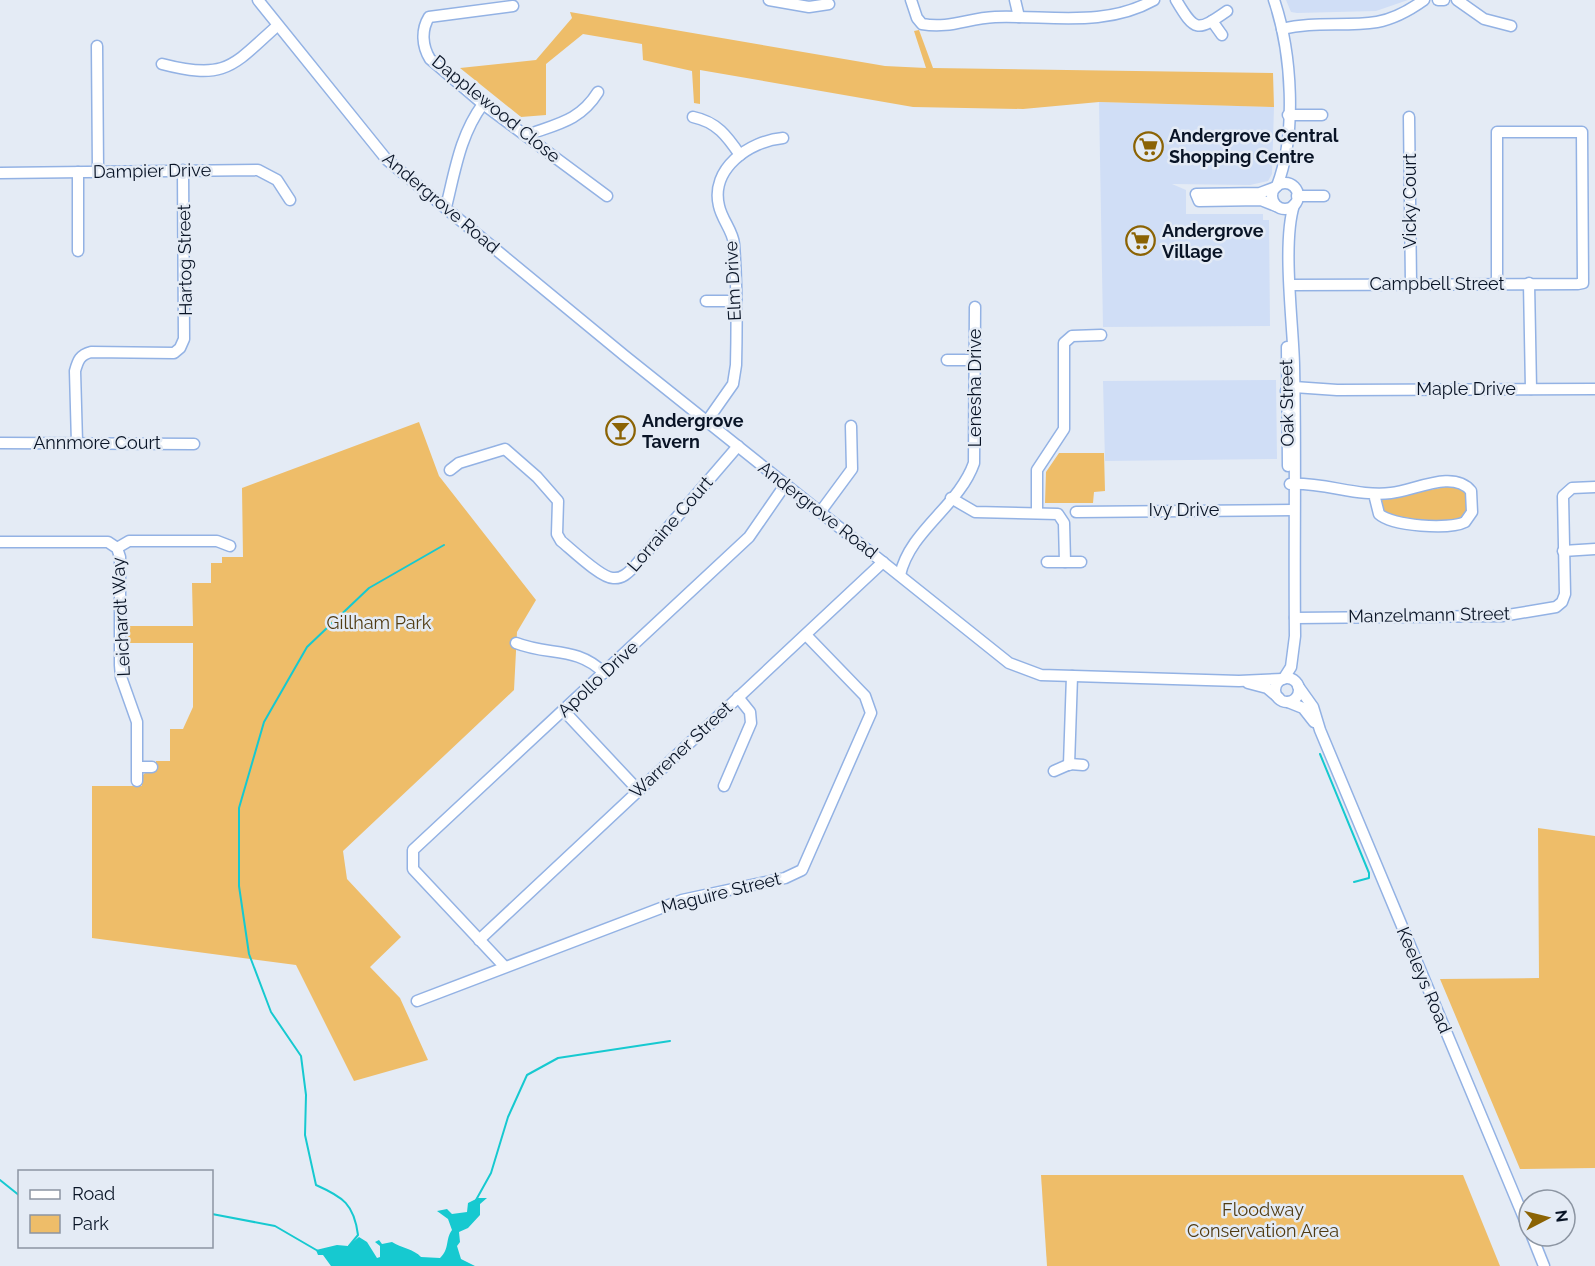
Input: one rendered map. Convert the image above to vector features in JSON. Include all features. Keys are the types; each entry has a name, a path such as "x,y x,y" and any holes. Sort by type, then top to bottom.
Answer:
{"street":[{"name":"Andergrove Road","path":"252,0 279,29"},
{"name":"Andergrove Road","path":"258,0 373,145 706,421 1012,666 1035,674 1072,676 1239,681 1283,679"},
{"path":"769,0 809,7 829,4"},
{"path":"911,0 917,18 922,24 951,27 969,21 1018,17 1087,18 1154,0"},
{"path":"1015,0 1018,17"},
{"path":"1176,0 1193,25 1203,27 1227,11"},
{"name":"Oak Street","path":"1274,0 1282,29 1290,174 1295,197 1290,222 1290,243 1294,618 1298,685"},
{"path":"1282,29 1310,23 1376,22 1396,17 1424,0"},
{"path":"1438,0 1444,0"},
{"path":"1457,0 1484,20 1510,26"},
{"name":"Dapplewood Close","path":"513,6 438,14 429,17 424,24 426,51 430,59 483,104 607,196"},
{"path":"1212,21 1222,35"},
{"path":"162,64 184,69 227,68 279,29"},
{"path":"98,46 98,171"},
{"path":"527,135 576,117 588,108 598,92"},
{"path":"446,207 463,137 483,104"},
{"path":"1288,115 1323,115"},
{"path":"693,117 714,124 724,132 740,155"},
{"name":"Vicky Court","path":"1409,117 1411,284"},
{"path":"1497,284 1497,132 1582,132 1583,209 1595,209"},
{"name":"Elm Drive","path":"706,421 733,384 736,365 734,240 721,214 717,186 726,168 740,155 766,141 783,138"},
{"name":"Oak Street","path":"1277,187 1289,144"},
{"name":"Hartog Street","path":"77,442 75,371 83,354 91,352 162,354 174,353 180,348 186,330 183,170"},
{"name":"Dampier Drive","path":"0,173 258,170 277,180 290,200"},
{"path":"78,172 78,251"},
{"path":"1287,184 1295,197 1287,209 1259,200 1198,197 1260,193 1287,184"},
{"path":"1277,187 1272,197 1277,206"},
{"path":"1295,197 1324,196"},
{"name":"Oak Street","path":"1277,206 1290,243"},
{"name":"Campbell Street","path":"1291,290 1411,284 1583,283 1583,209"},
{"path":"1529,283 1531,389"},
{"path":"706,302 735,301"},
{"name":"Lenesha Drive","path":"900,575 907,553 968,476 975,458 975,307"},
{"path":"1037,512 1037,470 1064,429 1064,343 1073,336 1101,335"},
{"path":"947,360 975,360"},
{"name":"Maple Drive","path":"1291,391 1595,389"},
{"path":"821,511 851,471 851,426"},
{"name":"Annmore Court","path":"0,443 194,444"},
{"name":"Lorraine Court","path":"450,470 459,463 506,449 537,477 558,501 557,534 561,541 612,578 626,575 634,567 738,446"},
{"path":"1292,484 1374,494 1397,492 1434,483 1459,483 1467,486 1472,493 1472,512 1465,522 1454,526 1392,521 1379,514 1374,494"},
{"name":"Apollo Drive","path":"479,940 408,862 413,850 749,537 785,485"},
{"path":"1595,488 1574,488 1564,494 1563,551 1595,549"},
{"path":"951,498 975,512 1055,512 1063,519 1065,562"},
{"name":"Ivy Drive","path":"1076,512 1293,510"},
{"path":"117,548 129,541 217,541 230,546"},
{"name":"Leichardt Way","path":"0,542 108,542 117,548 120,557 121,676 137,722 137,781"},
{"name":"Manzelmann Street","path":"1294,618 1502,616 1552,609 1561,604 1565,594 1563,551"},
{"name":"Lenesha Drive","path":"886,563 907,553"},
{"path":"1047,562 1081,562"},
{"name":"Warrener Street","path":"479,940 738,697 886,563"},
{"name":"Maguire Street","path":"417,1001 682,900 785,878 802,870 871,713 865,696 806,635"},
{"name":"Oak Street","path":"1283,679 1290,669 1295,636"},
{"path":"516,643 541,652 580,655 592,661 604,673"},
{"path":"1069,765 1072,676"},
{"path":"1283,679 1292,679 1298,685 1297,696 1283,700 1275,688 1283,679"},
{"name":"Andergrove Road","path":"1239,681 1265,687 1283,700"},
{"name":"Keeleys Road","path":"1298,685 1313,707 1320,730 1517,1201"},
{"path":"724,786 751,723 750,712 738,697"},
{"name":"Keeleys Road","path":"1283,700 1305,710 1320,730"},
{"path":"564,711 638,790"},
{"path":"1054,771 1069,765 1083,765"},
{"path":"138,767 152,767"},
{"path":"479,940 504,966"},
{"path":"1537,1248 1544,1266"}],"shaded area":[{"path":"1286,0 1408,0 1376,11 1297,13 1291,12"},
{"path":"1099,102 1274,107 1272,174 1268,181 1250,185 1172,184 1186,190 1186,214 1263,214 1263,220 1269,220 1270,326 1103,327"},
{"path":"1276,380 1277,459 1105,461 1103,381"}],"green space":[{"path":"570,12 885,66 926,68 914,31 919,30 933,68 1273,73 1274,107 1099,102 1023,109 913,107 700,70 700,104 694,103 692,71 643,60 642,44 583,34 546,64 546,115 521,117 460,68 536,60 572,18"},
{"name":"Gillham Park","path":"419,422 439,476 536,600 517,632 514,690 343,851 347,879 401,937 370,967 400,998 428,1060 354,1081 296,965 92,938 92,786 142,786 142,776 146,772 156,772 156,761 170,761 170,729 183,729 193,707 193,643 128,643 128,626 193,626 192,583 211,583 211,563 222,563 222,557 243,557 242,488"},
{"path":"1059,453 1104,453 1105,491 1094,492 1093,503 1045,503 1046,472"},
{"path":"1452,486 1466,491 1466,516 1452,522 1411,520 1384,514 1381,503 1383,498"},
{"path":"1538,828 1595,836 1595,1168 1520,1169 1440,979 1539,978"},
{"name":"Floodway Conservation Area","path":"1041,1175 1463,1175 1500,1266 1047,1266"}],"water":[{"path":"478,1198 487,1198 480,1204 480,1215 468,1228 459,1232 460,1242 457,1246 461,1259 475,1266 331,1266 323,1255 318,1255 316,1250 337,1245 348,1246 359,1237 367,1242 377,1258 380,1257 380,1246 375,1242 379,1240 382,1244 392,1242 421,1257 440,1258 445,1251 452,1230 448,1219 437,1211 447,1209 452,1214 467,1212 468,1203"}],"waterway":[{"path":"349,1246 358,1235 354,1216 340,1198 316,1185 305,1135 306,1095 301,1056 271,1012 249,954 239,886 239,808 264,722 307,647 369,588 444,545"},
{"path":"1320,754 1369,873 1369,878 1354,882"},
{"path":"476,1200 491,1173 508,1117 527,1075 558,1058 670,1041"},
{"path":"0,1180 18,1194"},
{"path":"213,1214 275,1226 318,1251"}],"place":[{"name":"Andergrove Central Shopping Centre","path":"1148,146"},
{"name":"Andergrove Village","path":"1141,241"},
{"name":"Andergrove Tavern","path":"621,431"}]}
